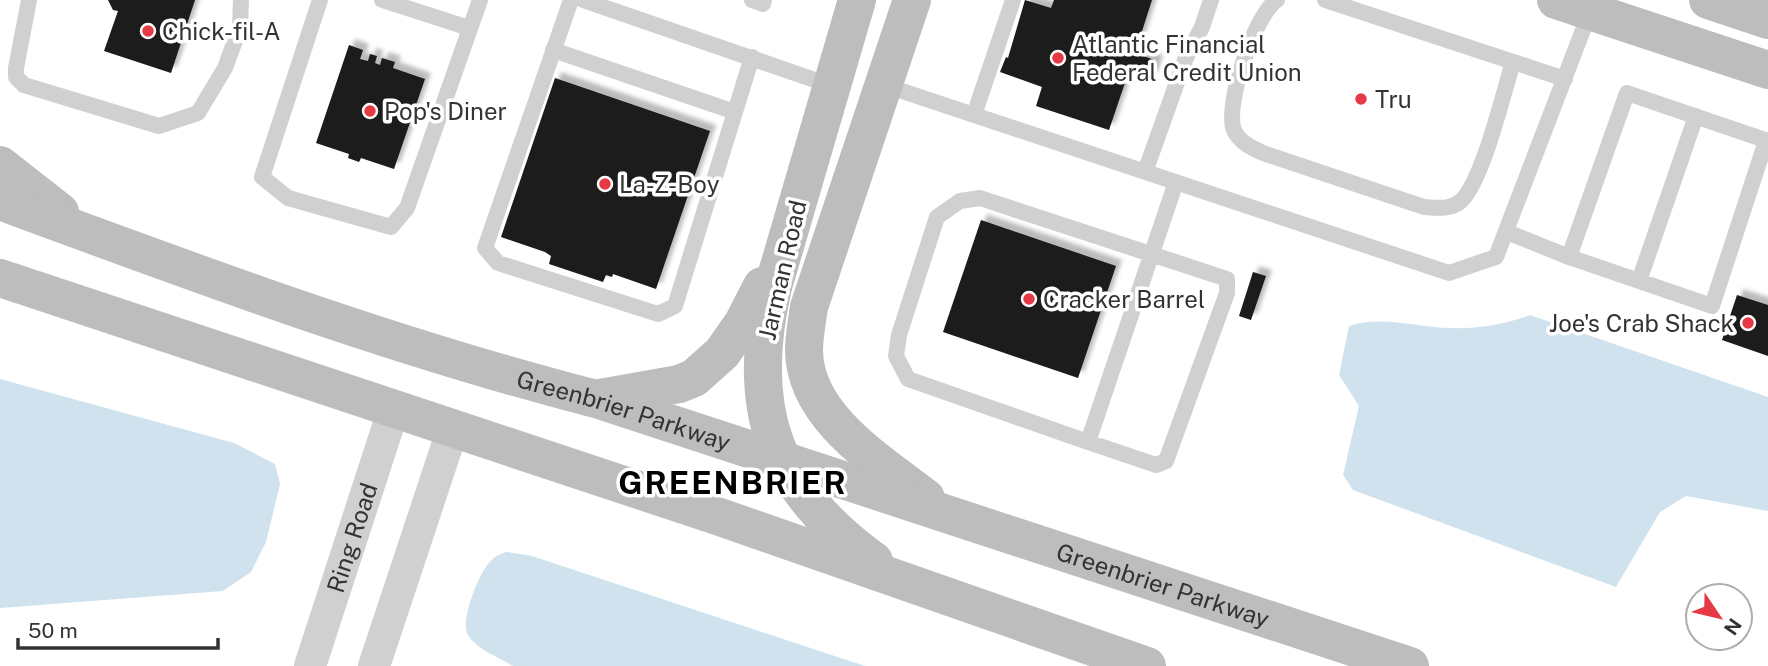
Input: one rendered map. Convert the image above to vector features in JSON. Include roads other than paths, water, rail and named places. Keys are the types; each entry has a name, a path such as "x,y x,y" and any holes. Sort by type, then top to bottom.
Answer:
{"main road":[{"name":"Jarman Road","path":"857,0 788,234 764,328 761,371 766,411 780,458 816,512 855,548 898,579"},
{"name":"Jarman Road","path":"912,0 809,307 804,353 815,392 833,419 861,447 947,514"},
{"path":"1707,0 1768,20"},
{"path":"1580,4 1768,69"},
{"path":"0,165 89,234"},
{"name":"Greenbrier Parkway","path":"0,201 294,309 493,371 596,398 1410,666"},
{"path":"596,398 679,384 708,368 743,323 788,234"},
{"path":"0,278 394,408 1147,666"}],"street":[{"name":"Ring Road","path":"310,666 394,408"},
{"path":"374,666 453,428"}],"lane":[{"path":"29,0 16,68 16,77 24,85 159,126 198,113 225,68 240,27 241,0"},
{"path":"320,0 262,177 288,198 391,227 407,208 480,0"},
{"path":"382,0 469,28"},
{"path":"571,0 485,248 498,263 657,314 675,306 752,57"},
{"path":"583,0 832,86"},
{"path":"752,0 763,4 765,0"},
{"path":"974,115 1013,0"},
{"path":"1145,172 1185,60 1202,27 1210,0"},
{"path":"1277,0 1267,6 1254,31 1231,111 1234,131 1245,144 1263,153 1424,207 1444,209 1460,202 1473,184 1513,62"},
{"path":"1325,0 1565,79"},
{"path":"884,85 1449,273 1496,257 1565,79 1580,4"},
{"path":"553,50 735,112"},
{"path":"1507,232 1569,257 1712,306 1767,141 1627,93 1569,257"},
{"path":"1639,281 1696,116"},
{"path":"1087,442 1176,182"},
{"path":"980,198 1227,279 1227,293 1166,461 1156,466 1087,442 908,379 896,356 898,335 937,217 960,201 980,198"}],"water":[{"path":"1530,315 1768,397 1768,511 1686,496 1660,512 1616,587 1353,490 1343,475 1359,406 1339,375 1349,326 1386,322 1470,328"},
{"path":"0,379 234,443 275,464 280,484 266,542 251,572 223,591 0,608"},
{"path":"506,552 532,556 865,666 513,666 477,645 468,635 466,628 468,608 482,574 493,559"}],"place":[{"name":"Chick-fil-A","path":"148,31"},
{"name":"Atlantic Financial Federal Credit Union","path":"1058,58"},
{"name":"Tru","path":"1361,99"},
{"name":"Pop's Diner","path":"370,111"},
{"name":"La-Z-Boy","path":"605,184"},
{"name":"Cracker Barrel","path":"1029,299"},
{"name":"Joe's Crab Shack","path":"1748,323"}],"district":[{"name":"GREENBRIER","path":"733,482"}]}
